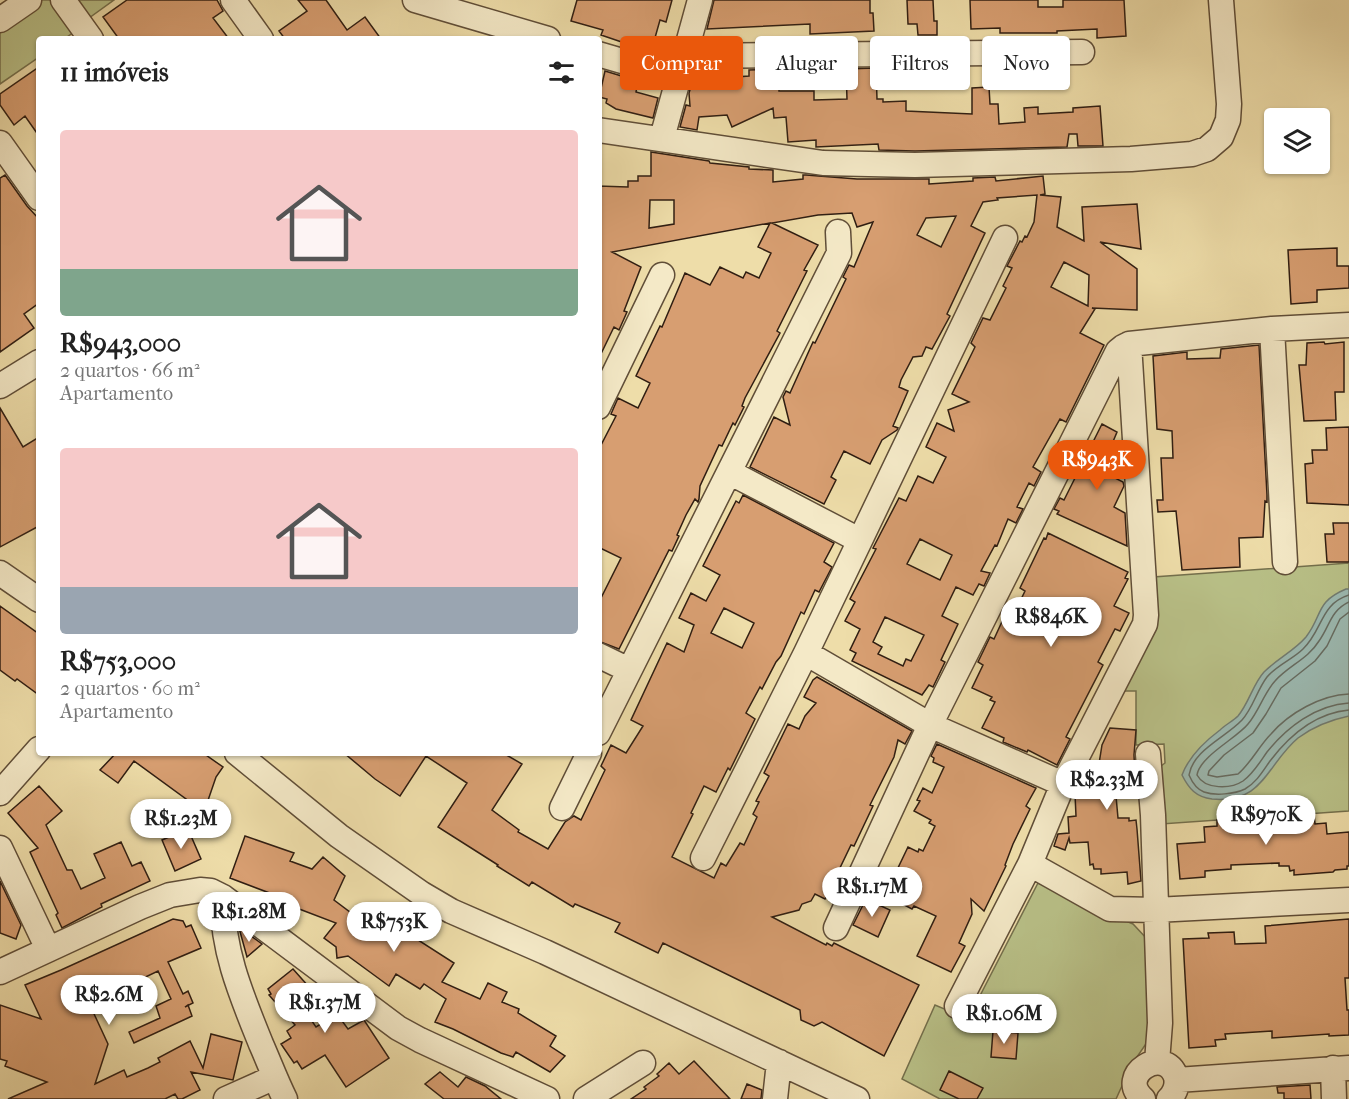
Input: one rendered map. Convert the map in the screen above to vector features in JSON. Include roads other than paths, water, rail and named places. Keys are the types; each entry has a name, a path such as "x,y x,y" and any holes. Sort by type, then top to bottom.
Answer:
{"street":[{"path":"0,20 29,0"},
{"path":"63,0 89,36"},
{"path":"233,0 259,36"},
{"path":"415,0 539,36"},
{"path":"690,36 700,0"},
{"path":"602,130 823,162 846,163 933,165 1120,159 1192,154 1207,149 1221,137 1228,120 1229,104 1221,0"},
{"path":"743,64 1082,52"},
{"path":"602,55 620,57"},
{"path":"662,138 675,90"},
{"path":"0,142 36,194"},
{"path":"602,725 839,253 838,232"},
{"path":"703,858 806,653 1005,238"},
{"path":"602,399 662,275"},
{"path":"836,928 930,725 1111,362 1123,347 1129,344 1272,329 1349,325"},
{"path":"1272,329 1285,562"},
{"path":"957,1006 1030,864 1063,784 1141,632 1146,615 1129,344"},
{"path":"0,386 36,364"},
{"path":"729,472 859,540"},
{"path":"0,573 36,598"},
{"path":"806,653 930,725 1063,784"},
{"path":"602,657 629,670"},
{"path":"0,793 36,752"},
{"path":"1148,754 1153,815 1160,1023 1157,1062"},
{"path":"241,756 339,836 405,882 452,911 555,956 779,1062 808,1089 832,1086 857,1099"},
{"path":"562,808 588,756"},
{"path":"0,848 48,949"},
{"path":"1030,864 1110,909 1155,910 1349,900"},
{"path":"0,972 140,907 170,896 200,890 211,891 223,897 398,1028 547,1099"},
{"path":"223,897 222,918 227,949 241,994 285,1099"},
{"path":"775,1099 779,1062"},
{"path":"1134,1094 1136,1075 1141,1068 1157,1062 1173,1071 1173,1089 1341,1068 1334,1099"},
{"path":"586,1099 642,1063"},
{"path":"226,1099 275,1077"}],"water":[{"path":"1349,589 1349,716 1322,724 1298,738 1254,789 1243,795 1229,799 1212,799 1194,792 1182,775 1193,756 1208,739 1238,716 1264,672 1306,637 1324,604"}]}
